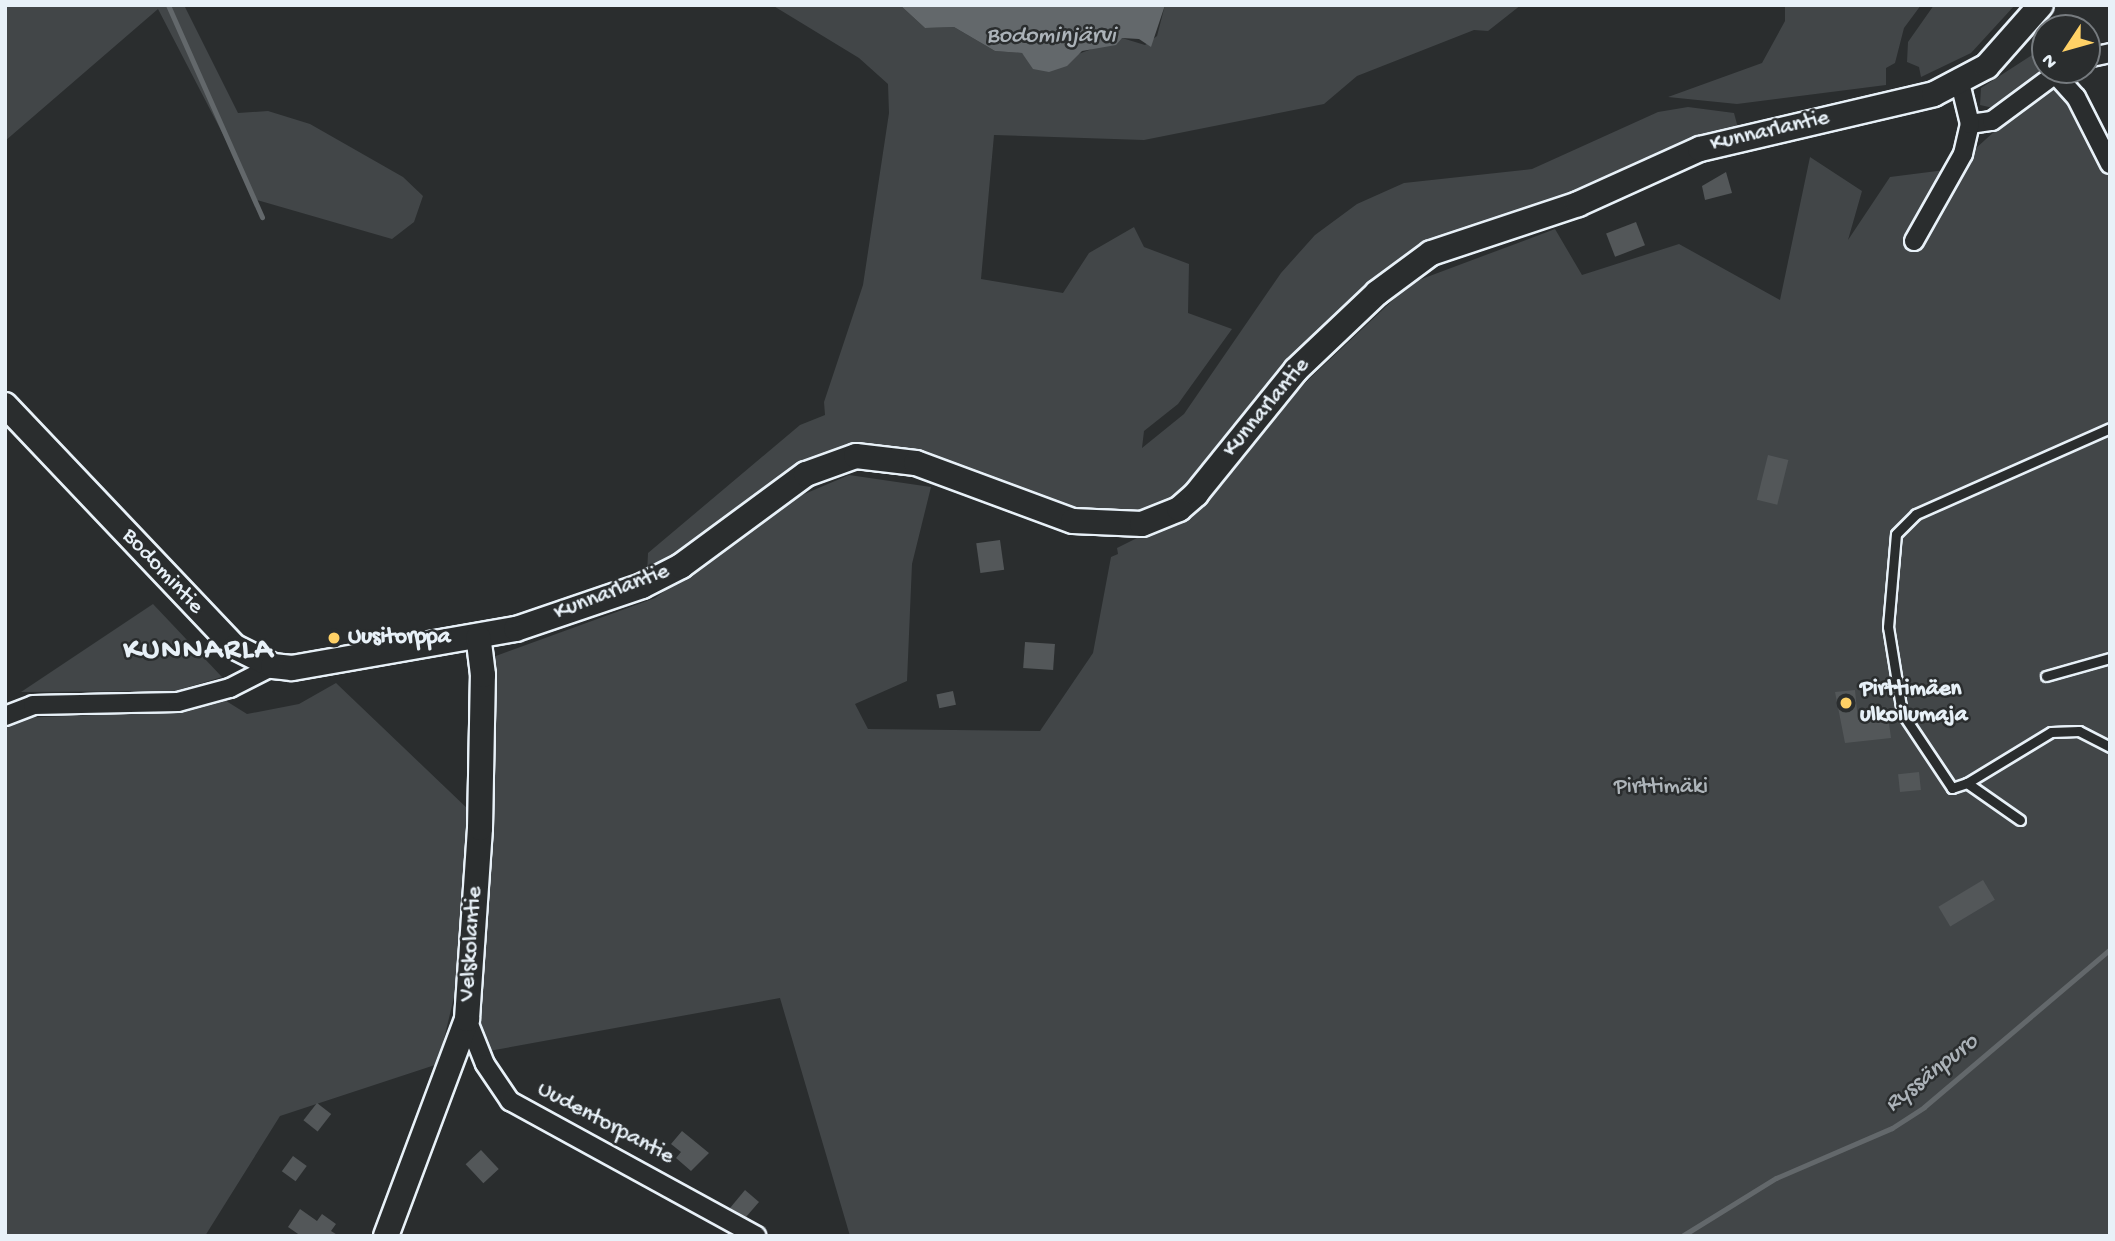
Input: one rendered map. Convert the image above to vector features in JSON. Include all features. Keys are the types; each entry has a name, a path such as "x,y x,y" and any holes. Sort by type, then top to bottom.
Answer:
{"main road":[{"name":"Kunnarlantie","path":"478,637 642,586 681,566 806,474 856,456 916,463 1073,521 1124,527 1161,519 1196,494 1296,370 1377,293 1431,253 1578,204 1700,149 1902,103 1960,83 2003,52 2041,5"},
{"name":"Bodomintie","path":"5,405 220,633 273,666"},
{"path":"273,666 315,666 382,649 478,637"},
{"name":"Velskolantie","path":"386,1236 467,1019 480,828 483,675 478,637"}],"street":[{"path":"1914,241 1964,154 1970,124 1960,83"},
{"path":"1970,124 1992,121 2042,84"},
{"path":"2067,84 2110,164"},
{"path":"5,716 33,705 178,702 230,688 273,666"},
{"name":"Uudentorpantie","path":"467,1019 485,1064 510,1101 757,1236"}],"lane":[{"path":"2110,428 1916,514 1896,534 1888,627 1902,713 1952,788 1967,783 2051,732 2079,731 2110,747"},
{"path":"2046,676 2110,658"},
{"path":"1967,783 2020,820"}],"green space":[{"path":"5,5 184,5 238,113 268,111 310,124 403,177 423,196 414,222 392,239 257,200 158,9 5,141"},
{"path":"772,5 900,5 925,28 954,27 995,51 1022,53 1037,69 1122,38 1145,45 1157,36 1165,5 1521,5 1488,31 1474,30 1357,76 1324,104 1144,140 994,135 981,279 1063,293 1089,253 1134,227 1144,247 1189,264 1188,313 1232,329 1178,404 1144,431 1142,448 1184,414 1281,273 1315,235 1357,204 1404,183 1532,169 1658,112 1688,107 1734,113 1738,128 1591,192 1480,227 1332,320 1236,423 1198,481 1161,509 1129,518 1103,517 861,448 647,574 648,553 800,425 825,415 824,402 863,285 889,113 888,84 859,58"},
{"path":"1785,5 1921,5 1904,28 1895,63 1886,68 1886,85 1737,104 1668,97 1762,63 1785,21"},
{"path":"1934,5 2015,5 1971,53 1921,77 1919,67 1907,62 1908,42"},
{"path":"2031,56 2031,84 2033,84 1998,109 1980,105 1981,88"},
{"name":"Pirttimäki","path":"2047,84 2070,84 2110,155 2110,1236 850,1236 780,998 478,1053 493,657 655,598 788,501 849,475 931,487 912,564 907,681 855,704 868,729 1040,731 1093,653 1111,557 1118,554 1117,548 1189,512 1307,381 1411,283 1555,229 1582,275 1679,244 1780,300 1810,157 1862,191 1848,240 1890,177 1953,169"},
{"path":"153,604 222,677 175,691 21,692"},
{"path":"336,683 470,811 455,993 438,1064 280,1116 205,1236 5,1236 5,727 18,718 173,712 223,699 247,714 299,704"}],"water":[{"name":"Bodominjärvi","path":"900,5 1165,5 1151,47 1139,39 1122,38 1116,45 1082,51 1067,66 1049,72 1033,69 1022,53 995,51 954,27 925,28"}],"building":[{"path":"1726,172 1732,193 1705,200 1702,186"},
{"path":"1636,222 1645,245 1615,257 1606,233"},
{"path":"1768,455 1788,460 1777,505 1757,500"},
{"path":"1000,540 1004,570 980,573 976,543"},
{"path":"1025,642 1055,644 1053,670 1023,668"},
{"name":"Pirttimäen ulkoilumaja","path":"1855,690 1858,720 1888,716 1891,738 1845,743 1835,692"},
{"path":"953,691 956,705 939,708 936,695"},
{"path":"1919,772 1921,790 1900,792 1898,774"},
{"path":"1983,880 1995,900 1950,926 1938,907"},
{"path":"317,1103 331,1114 318,1131 303,1120"},
{"path":"682,1131 709,1153 691,1171 676,1158 681,1152 671,1144"},
{"path":"481,1150 499,1169 483,1183 466,1164"},
{"path":"293,1156 307,1166 296,1181 282,1171"},
{"path":"745,1190 759,1202 746,1217 730,1208"},
{"path":"300,1209 317,1221 322,1214 336,1224 331,1231 339,1236 301,1236 288,1227"}],"waterway":[{"path":"168,5 262,217"},
{"name":"Ryssänpuro","path":"1682,1236 1776,1178 1892,1128 1924,1107 2110,949"}],"place":[{"name":"Uusitorppa","path":"334,638"},
{"name":"Pirttimäen ulkoilumaja","path":"1846,703"}],"district":[{"name":"KUNNARLA","path":"199,652"}]}
